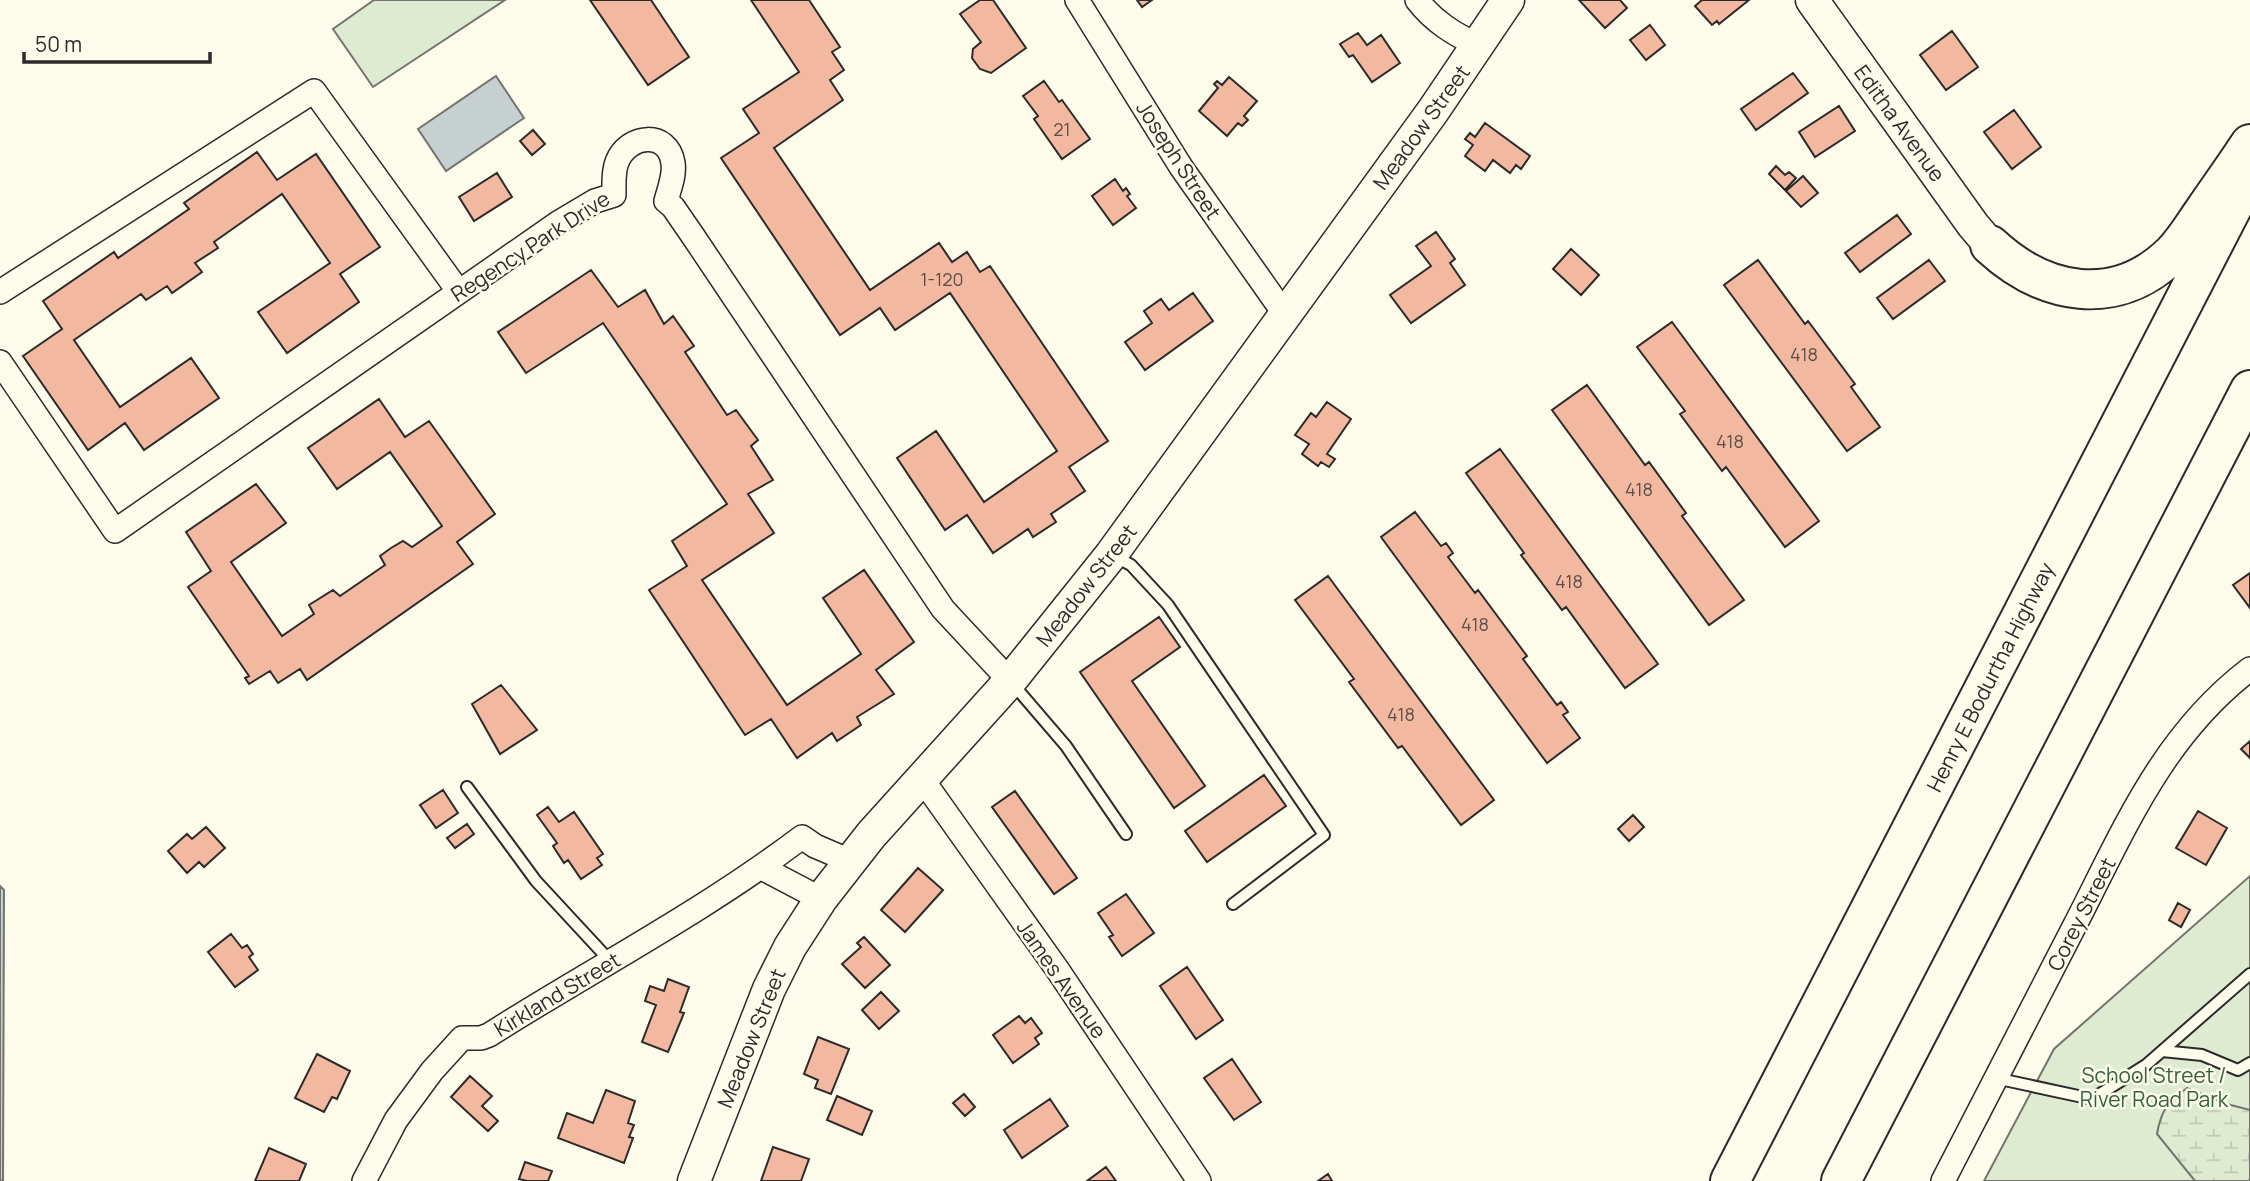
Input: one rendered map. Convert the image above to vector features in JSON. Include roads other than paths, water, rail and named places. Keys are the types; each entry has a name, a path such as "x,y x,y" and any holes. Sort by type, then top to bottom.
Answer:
{"highway":[{"path":"1990,246 2009,263 2044,282 2098,290 2127,284 2154,269 2174,252 2250,144"},
{"name":"Henry E Bodurtha Highway","path":"1730,1181 2250,173"},
{"path":"1841,1181 2250,390"}],"street":[{"name":"Joseph Street","path":"1077,0 1181,167 1286,316"},
{"path":"1417,0 1428,15 1444,27 1479,46"},
{"name":"Meadow Street","path":"694,1181 769,989 793,941 821,899 850,861 1010,681 1111,555 1286,316 1479,46 1508,0"},
{"name":"Editha Avenue","path":"1812,0 1990,246"},
{"path":"0,292 314,90 459,292"},
{"name":"Regency Park Drive","path":"0,362 115,531 583,207 614,195 616,163 630,145 645,139 664,146 673,160 666,201 707,256 943,609 1010,681"},
{"name":"Corey Street","path":"1943,1181 2159,767 2210,703 2250,669"},
{"name":"James Avenue","path":"922,779 1057,969 1199,1181"},
{"name":"Kirkland Street","path":"364,1181 396,1120 432,1071 462,1038 489,1035 762,868 802,837 815,846 850,861"},
{"path":"762,868 821,899"}],"lane":[{"path":"1111,555 1131,565 1168,604 1324,835 1234,904"},
{"path":"1010,681 1066,746 1126,834"},
{"path":"467,787 536,881 611,962"},
{"path":"1995,1078 2092,1099 2162,1051 2250,974"},
{"path":"2162,1051 2202,1055 2238,1070 2250,1063"}],"park label":[{"name":"School Street / River Road Park","path":"2154,1087"}]}
